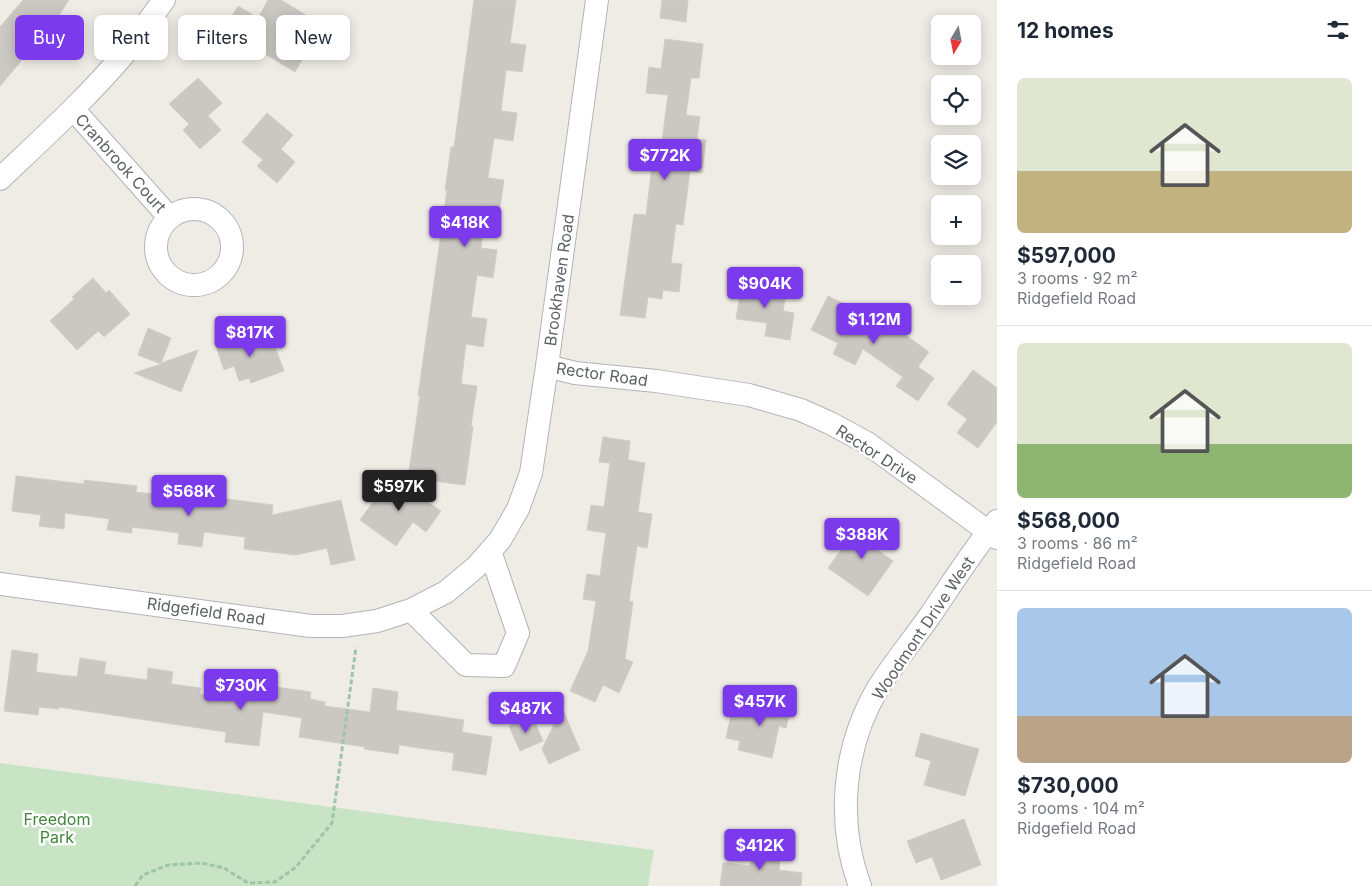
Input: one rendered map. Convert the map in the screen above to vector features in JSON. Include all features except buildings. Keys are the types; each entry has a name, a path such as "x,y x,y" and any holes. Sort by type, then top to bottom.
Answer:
{"street":[{"path":"0,179 73,109 125,52 164,0"},
{"name":"Brookhaven Road","path":"459,581 476,567 500,540 518,510 531,473 597,0"},
{"name":"Cranbrook Court","path":"73,109 169,217"},
{"name":"Rector Road","path":"547,366 575,373 656,381"},
{"name":"Rector Drive","path":"656,381 749,395 801,410 867,443 994,530"},
{"name":"Woodmont Drive West","path":"860,886 851,854 846,805 850,757 860,726 878,689 994,530"},
{"path":"411,610 466,665 504,666 518,633 490,551"},
{"name":"Ridgefield Road","path":"0,584 311,626 342,626 377,622 411,610 446,592 459,581"}],"path":[{"path":"135,886 143,875 168,865 202,863 224,868 248,883 275,882 296,867 332,823 356,657 358,624"}],"green space":[{"name":"Freedom Park","path":"0,763 654,850 648,886 0,886"}]}
